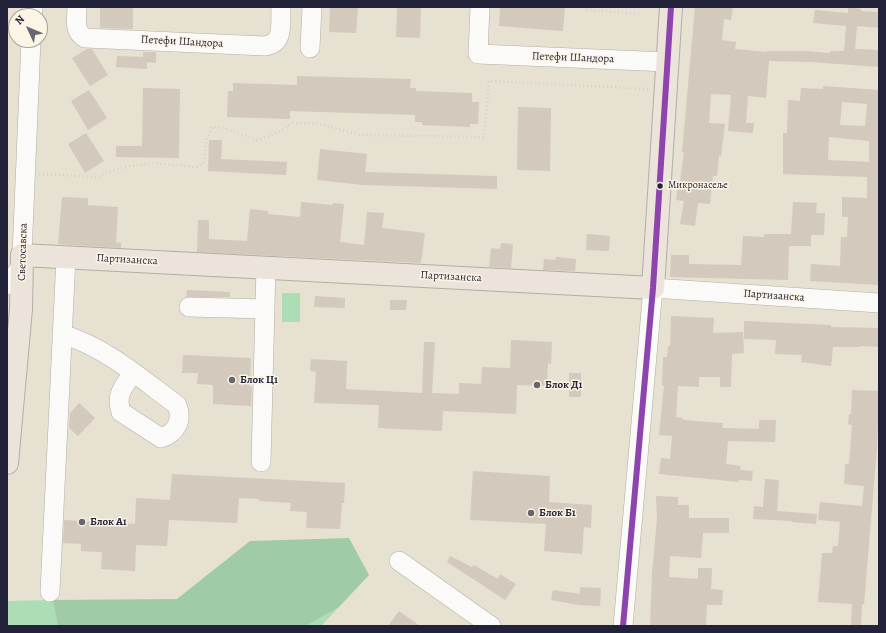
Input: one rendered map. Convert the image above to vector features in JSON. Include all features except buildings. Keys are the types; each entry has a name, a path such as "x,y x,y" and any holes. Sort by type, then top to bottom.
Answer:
{"main road":[{"path":"654,288 672,7"},
{"name":"Партизанска","path":"22,261 66,257 654,288"},
{"name":"Светосавска","path":"7,463 11,371 21,310 22,261"}],"street":[{"name":"Петефи Шандора","path":"77,7 77,28 80,34 85,38 265,46 273,45 279,39 280,7"},
{"path":"289,47 291,7"},
{"path":"310,48 312,7"},
{"name":"Петефи Шандора","path":"480,7 478,54 668,62"},
{"name":"Светосавска","path":"22,261 31,48"},
{"path":"50,592 66,257"},
{"path":"7,285 22,261"},
{"path":"261,462 266,267"},
{"path":"623,626 654,288"},
{"name":"Партизанска","path":"654,288 879,303"},
{"path":"189,307 265,309"},
{"path":"62,334 95,347 112,357 133,373"},
{"path":"398,561 491,626"}],"path":[{"path":"583,7 588,10 641,14"},
{"path":"26,174 98,176 119,168 151,163 196,167 204,162 206,142 212,127 221,128 257,140 277,133 292,123 317,123 360,135 484,137 489,81 666,90"}],"green space":[{"path":"282,293 300,293 300,322 282,322"},
{"path":"349,538 369,575 338,608 305,626 58,626 53,600 177,599 250,541"},
{"path":"53,600 58,626 7,626 7,601"},
{"path":"338,608 321,626 305,626"}],"transit line":[{"path":"623,626 653,288 671,7"}],"place":[{"name":"Микронасеље","path":"660,186"},
{"name":"Блок Ц1","path":"232,380"},
{"name":"Блок Д1","path":"537,385"},
{"name":"Блок Б1","path":"531,513"},
{"name":"Блок А1","path":"82,522"}]}
